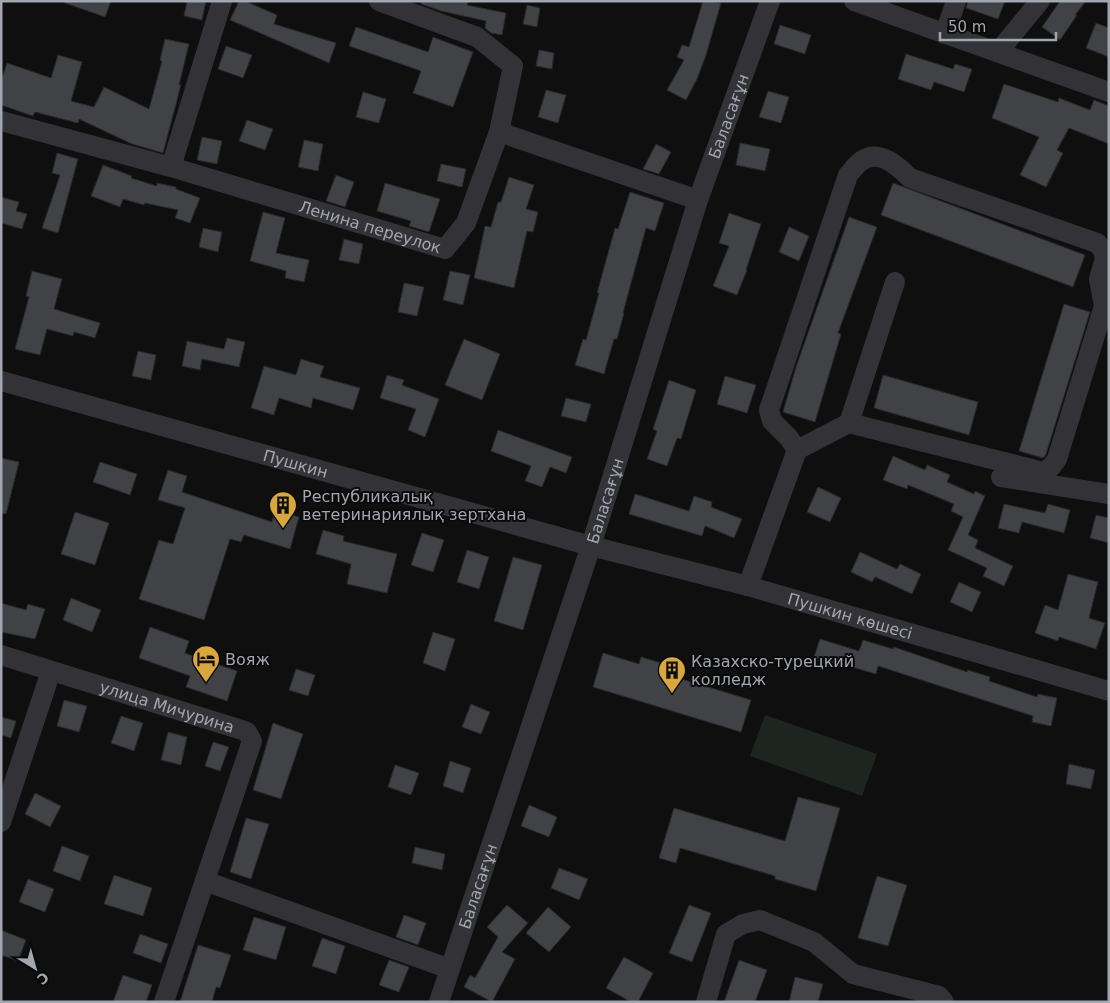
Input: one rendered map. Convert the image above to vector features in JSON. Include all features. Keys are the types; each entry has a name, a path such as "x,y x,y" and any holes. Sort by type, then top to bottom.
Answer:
{"street":[{"path":"171,167 222,1"},
{"name":"Ленина переулок","path":"1,121 171,167 444,250 466,224 499,132 512,66 477,37 379,1"},
{"name":"Баласағұн","path":"439,1002 591,546 698,200 770,1"},
{"path":"854,1 1109,92"},
{"path":"946,34 956,1"},
{"path":"998,52 1040,1"},
{"path":"499,132 698,200"},
{"path":"748,586 796,450 849,423 1043,472 1051,467 1057,459 1104,306 1099,279 1105,258 1100,246 1097,243 910,178 896,164 881,158 871,157 859,162 848,175 769,410 772,421 789,438 796,450"},
{"path":"849,423 895,282"},
{"name":"Пушкин","path":"1,381 591,546"},
{"path":"1001,477 1109,494"},
{"name":"Пушкин көшесі","path":"591,546 748,586 1109,691"},
{"name":"улица Мичурина","path":"1,655 242,730 252,740 164,1002"},
{"path":"1,822 51,671"},
{"path":"204,881 450,969"},
{"path":"706,1002 726,934 743,924 760,920 814,942 853,974 939,996 944,1002"}],"shaded area":[{"path":"765,715 877,754 862,796 750,756"}],"building":[{"path":"65,1 111,1 105,17 65,3"},
{"path":"187,1 206,1 202,20 184,16"},
{"path":"239,1 245,1 277,15 274,24 336,43 329,63 230,20"},
{"path":"421,1 468,1 467,5 506,13 502,35 491,33 485,28 486,21 441,11 421,4"},
{"path":"703,1 721,3 706,55 697,79 686,100 667,90 684,60 677,57 682,45 689,47"},
{"path":"968,1 1005,1 998,19 966,8"},
{"path":"1060,1 1086,1 1060,40 1042,27"},
{"path":"527,5 540,8 537,27 523,24"},
{"path":"1096,23 1109,28 1109,57 1086,48"},
{"path":"780,25 811,35 805,54 774,44"},
{"path":"356,27 428,52 433,37 473,52 453,107 413,93 421,71 349,46"},
{"path":"165,39 189,44 179,85 181,85 163,153 132,144 79,119 78,123 35,112 33,116 1,105 1,81 7,63 51,78 58,55 82,62 71,101 94,107 104,87 149,109 162,61 160,60"},
{"path":"226,46 252,55 243,78 218,69"},
{"path":"539,50 554,53 552,69 536,66"},
{"path":"906,54 953,69 955,64 972,69 964,92 934,82 931,90 898,79"},
{"path":"1004,84 1058,102 1059,98 1090,110 1094,100 1109,106 1109,144 1069,128 1057,150 1063,153 1046,187 1020,175 1039,137 992,118"},
{"path":"546,90 566,95 558,123 538,117"},
{"path":"768,91 789,97 781,123 759,117"},
{"path":"363,92 386,99 379,123 356,117"},
{"path":"247,120 273,129 265,150 239,141"},
{"path":"202,137 222,141 217,164 197,160"},
{"path":"304,140 323,144 318,171 298,167"},
{"path":"740,143 770,149 765,171 736,165"},
{"path":"656,144 671,152 659,174 643,169"},
{"path":"57,153 78,159 58,233 42,228 60,175 52,173"},
{"path":"441,164 466,169 462,187 437,181"},
{"path":"103,165 132,176 131,178 157,186 157,183 176,187 176,189 200,198 190,223 175,218 178,210 145,203 144,205 123,199 120,207 91,196"},
{"path":"336,175 354,182 345,207 326,201"},
{"path":"509,177 534,185 526,209 538,212 533,232 527,231 514,288 474,278 485,226 491,227 498,202 501,202"},
{"path":"385,183 440,199 429,232 409,226 411,221 377,211"},
{"path":"893,183 1085,255 1073,287 881,215"},
{"path":"630,192 664,203 655,231 646,228 617,339 614,339 604,374 575,365 583,339 586,340 615,228 618,229"},
{"path":"1,197 19,202 16,211 27,214 22,229 1,223"},
{"path":"263,212 285,218 276,253 309,260 304,282 285,278 286,271 250,261"},
{"path":"729,213 761,224 737,295 713,286 729,246 719,243"},
{"path":"849,217 877,227 838,333 841,334 815,422 783,412 796,367"},
{"path":"789,227 809,236 799,261 779,252"},
{"path":"203,228 222,232 218,252 199,247"},
{"path":"344,239 363,244 359,264 339,260"},
{"path":"32,271 62,279 54,309 100,323 95,338 74,332 73,336 47,329 40,355 15,349 29,297 26,296"},
{"path":"450,271 470,275 463,305 443,300"},
{"path":"404,283 424,287 417,316 398,312"},
{"path":"1064,304 1090,312 1046,454 1043,458 1019,451"},
{"path":"227,338 245,342 239,367 202,359 200,370 182,366 187,341 224,349"},
{"path":"464,339 500,354 482,400 445,385"},
{"path":"138,351 156,355 151,380 132,376"},
{"path":"301,359 324,366 320,377 360,388 353,410 313,398 311,408 279,398 274,415 251,408 264,366 296,375"},
{"path":"387,375 404,380 402,385 439,399 425,437 408,430 416,409 380,398"},
{"path":"883,375 978,402 969,435 874,408"},
{"path":"725,376 756,385 747,413 717,404"},
{"path":"669,380 696,390 681,439 677,438 667,466 647,459 657,431 653,429"},
{"path":"566,398 591,404 586,422 561,416"},
{"path":"498,430 572,457 566,473 550,467 542,487 525,481 531,466 491,451"},
{"path":"893,456 925,470 927,465 950,475 947,482 974,494 975,491 985,496 968,535 978,540 975,548 1013,566 1004,586 983,576 987,568 948,550 963,517 951,511 954,504 908,485 907,489 883,480"},
{"path":"1,458 19,462 6,514 1,513"},
{"path":"100,462 137,474 130,495 93,482"},
{"path":"168,470 187,476 182,492 272,522 275,509 299,517 290,549 244,535 241,542 230,539 204,620 139,599 159,540 173,544 185,508 158,500"},
{"path":"818,487 841,498 830,522 807,512"},
{"path":"635,494 689,511 694,496 712,502 711,507 742,519 734,538 705,526 702,536 629,514"},
{"path":"1004,504 1045,513 1048,504 1070,510 1064,533 1022,522 1019,533 998,528"},
{"path":"75,512 109,523 95,565 61,554"},
{"path":"1096,515 1109,518 1109,543 1090,538"},
{"path":"323,530 344,536 343,541 397,554 387,593 347,584 351,564 316,554"},
{"path":"422,533 444,540 433,572 411,565"},
{"path":"467,550 489,557 479,589 457,582"},
{"path":"860,552 897,569 900,564 921,574 912,594 875,577 872,582 851,572"},
{"path":"513,557 542,565 523,630 494,621"},
{"path":"1068,574 1098,582 1089,618 1105,623 1096,649 1059,637 1058,641 1035,633 1045,605 1058,610"},
{"path":"959,582 981,592 972,612 950,602"},
{"path":"71,598 101,610 92,632 63,620"},
{"path":"1,603 26,610 28,604 45,609 35,639 1,632"},
{"path":"150,627 189,641 185,653 237,671 227,701 186,687 190,676 139,658"},
{"path":"433,632 455,639 445,671 423,663"},
{"path":"820,639 859,651 863,640 893,649 894,647 967,672 968,670 990,677 989,681 1037,697 1038,694 1057,698 1051,726 1032,722 1033,716 878,666 876,674 838,663 836,667 813,660"},
{"name":"Казахско-турецкий колледж","path":"603,653 639,664 641,657 678,668 675,677 751,700 741,732 593,687"},
{"path":"296,669 315,675 308,696 289,690"},
{"path":"64,700 87,706 79,732 57,726"},
{"path":"471,704 490,712 481,734 462,727"},
{"path":"121,716 143,723 134,751 111,743"},
{"path":"1,717 16,721 11,738 1,735"},
{"path":"273,723 303,734 281,799 253,790"},
{"path":"168,732 187,737 181,765 161,760"},
{"path":"213,742 229,747 220,771 205,766"},
{"path":"450,761 471,768 463,793 443,786"},
{"path":"1069,764 1095,770 1091,789 1066,784"},
{"path":"395,765 419,773 411,795 388,787"},
{"path":"35,793 61,806 50,827 25,814"},
{"path":"798,797 840,808 816,891 775,879 775,876 680,848 676,863 659,858 674,808 785,841"},
{"path":"529,805 557,817 549,837 521,826"},
{"path":"246,818 269,824 251,879 230,872"},
{"path":"62,846 89,856 80,881 53,871"},
{"path":"415,847 445,854 442,870 412,863"},
{"path":"559,868 588,879 579,900 551,888"},
{"path":"114,875 152,888 143,916 104,904"},
{"path":"877,876 907,885 888,946 858,938"},
{"path":"28,879 54,889 45,912 19,902"},
{"path":"507,905 528,923 502,952 515,959 492,1002 464,987 470,975 475,978 498,937 487,927"},
{"path":"689,905 711,913 692,962 669,953"},
{"path":"548,907 571,927 549,952 526,933"},
{"path":"404,915 426,923 418,945 396,937"},
{"path":"254,917 286,927 276,960 243,950"},
{"path":"1,930 26,940 18,961 1,955"},
{"path":"140,934 168,944 161,963 133,953"},
{"path":"322,938 345,946 336,974 312,966"},
{"path":"198,945 231,955 220,988 216,987 212,1002 180,1002"},
{"path":"624,957 653,973 638,1002 631,1002 606,988"},
{"path":"389,960 409,967 399,992 379,985"},
{"path":"739,960 767,970 755,1002 724,1002"},
{"path":"123,975 152,985 146,1002 113,1002"},
{"path":"795,977 823,984 818,1002 789,1002"}],"place":[{"name":"Республикалық ветеринариялық зертхана","path":"283,529"},
{"name":"Вояж","path":"206,683"},
{"name":"Казахско-турецкий колледж","path":"672,694"}]}
